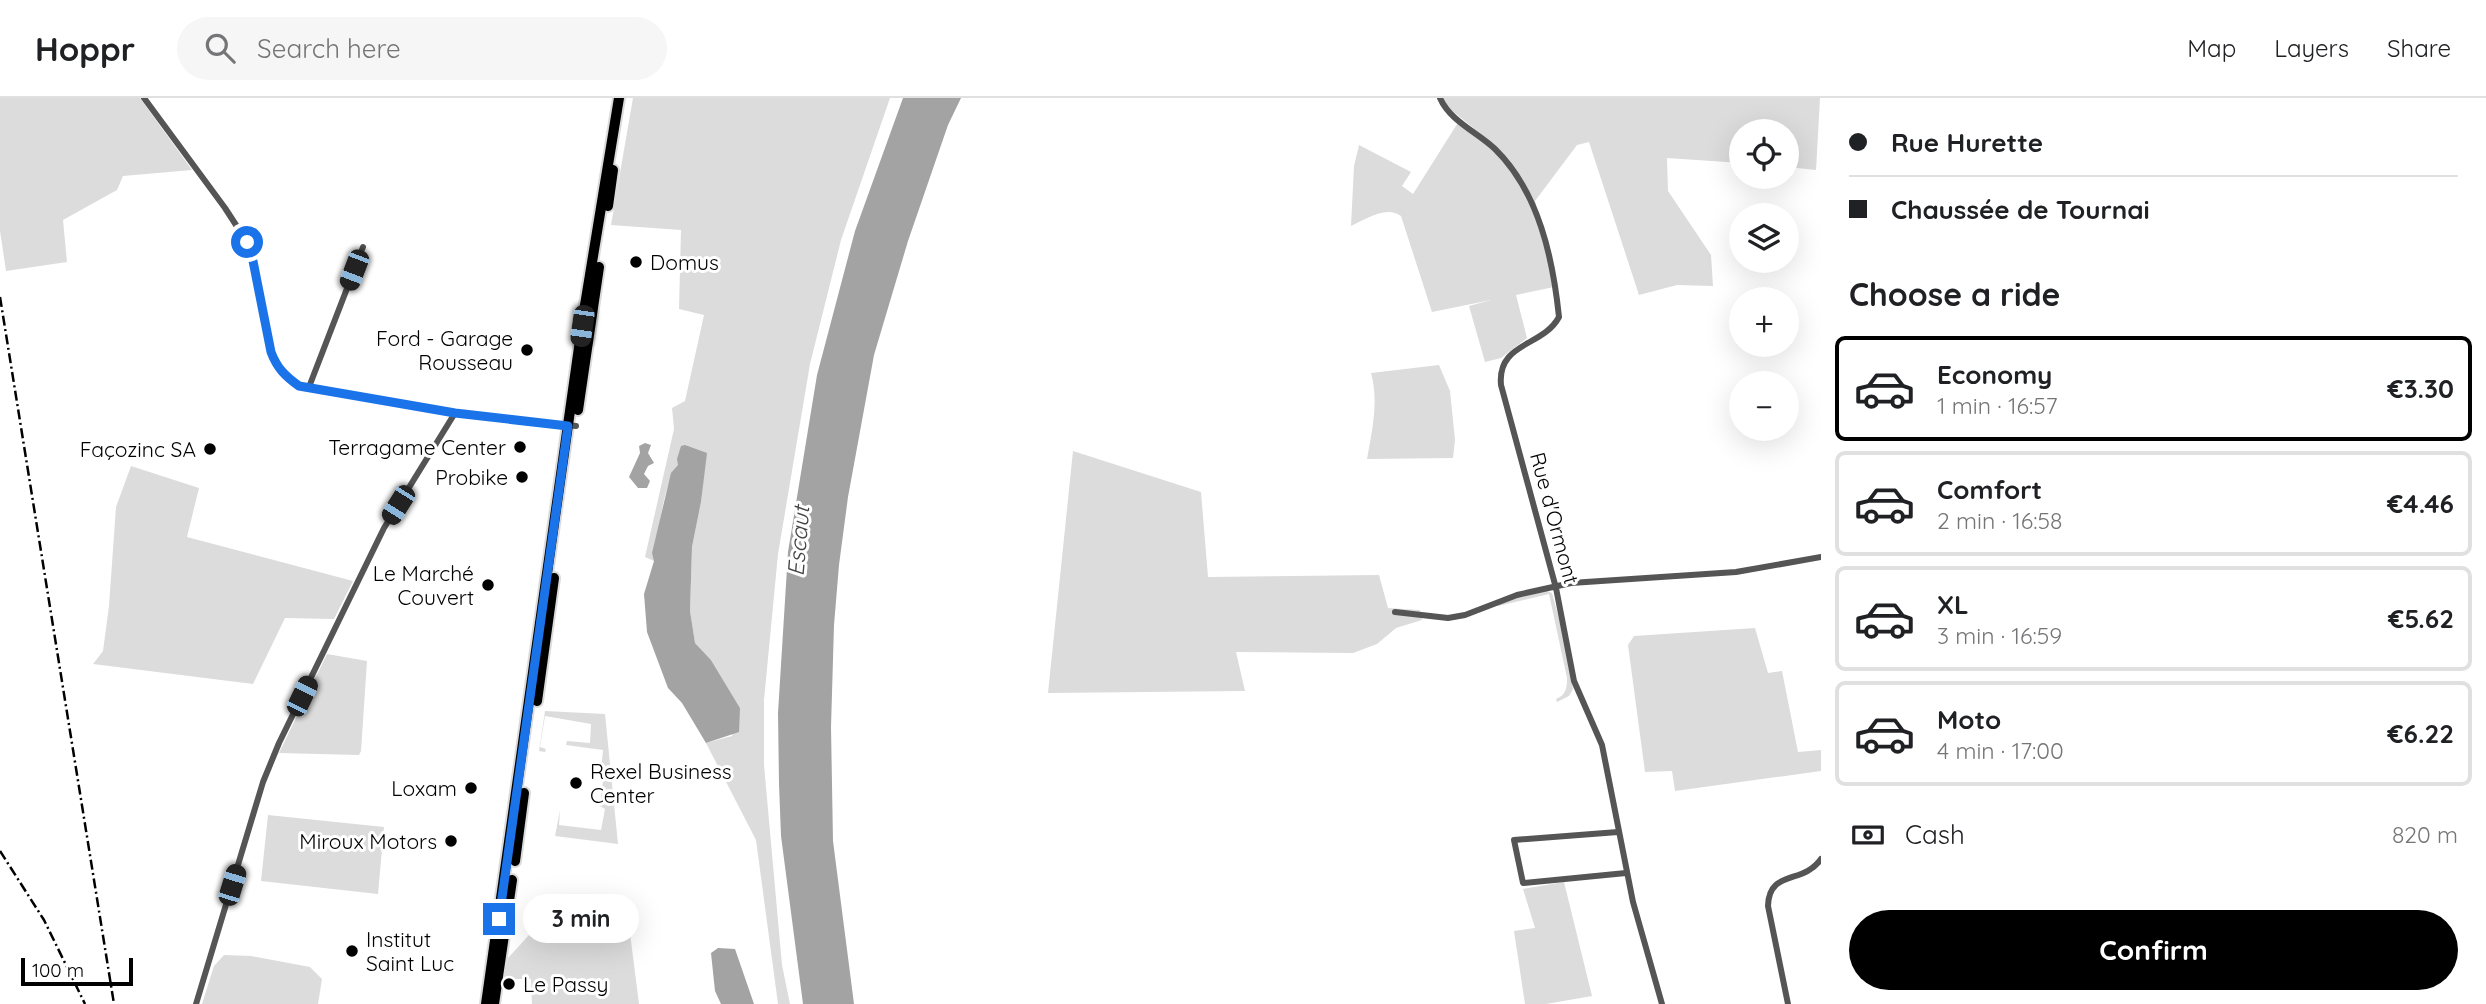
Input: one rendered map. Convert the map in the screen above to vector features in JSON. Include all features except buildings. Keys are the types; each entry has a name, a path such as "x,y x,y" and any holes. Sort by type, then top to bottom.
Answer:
{"main road":[{"path":"494,1004 607,165 619,98"},
{"path":"486,1004 572,426 626,98"}],"street":[{"path":"144,98 247,242 267,339 276,365 292,381 299,386 455,413 572,426"},
{"name":"Rue d'Ormont","path":"1440,98 1453,116 1499,153 1531,201 1542,229 1559,317 1549,330 1508,357 1500,377 1556,588 1574,681 1602,745 1626,873 1662,1004"},
{"path":"309,387 363,247"},
{"path":"196,1004 263,782 279,743 384,528 455,413"},
{"path":"1395,612 1457,617 1510,597 1571,583 1736,572 1821,557"},
{"path":"1618,832 1514,840 1523,883 1626,873"},
{"path":"1788,1004 1768,906 1769,893 1779,881 1802,875 1813,869 1821,859"}],"shaded area":[{"path":"0,98 140,98 192,170 123,176 117,190 63,220 67,262 6,271 0,231"},
{"path":"633,98 890,98 841,240 810,364 778,554 764,700 764,765 782,965 790,1004 778,1004 756,840 706,743 732,736 740,708 711,660 695,643 690,611 692,547 701,502 706,453 683,462 674,471 662,509 654,561 645,557 674,429 672,408 685,401 704,315 679,309 681,230 611,225"},
{"path":"1442,98 1820,98 1816,170 1799,168 1799,119 1729,119 1729,162 1667,158 1668,191 1711,255 1713,286 1677,285 1639,295 1589,142 1577,145 1535,201 1554,287 1516,295 1527,338 1501,358 1485,362 1469,306 1491,300 1432,312 1401,216 1382,213 1351,226 1354,166 1359,145 1411,172 1402,186 1413,194 1459,121 1497,147 1450,109"},
{"path":"1439,365 1450,391 1455,440 1453,458 1367,459 1375,405 1371,373"},
{"path":"1073,451 1201,492 1208,577 1379,575 1388,608 1420,610 1422,620 1396,628 1377,644 1353,653 1236,652 1245,691 1048,693"},
{"path":"131,466 199,488 187,537 353,581 334,619 285,618 253,684 93,664 103,651 116,507"},
{"path":"1547,591 1552,593 1564,637 1573,689 1569,696 1557,702 1556,699 1565,691 1567,678 1549,594 1498,606 1498,602"},
{"path":"1755,628 1768,673 1782,671 1798,752 1821,750 1821,771 1675,791 1672,771 1645,772 1628,645 1634,636"},
{"path":"327,654 367,661 361,751 359,755 279,753"},
{"path":"545,711 605,714 618,844 555,836 560,810 559,825 601,830 605,809 600,806 604,772 601,771 603,750 566,745 567,741 590,743 591,724 545,716 540,747 546,749 545,752 539,751"},
{"path":"268,815 384,827 378,894 261,881"},
{"path":"1564,882 1592,996 1546,1004 1525,1004 1514,931 1535,928 1523,889"},
{"path":"626,902 639,1004 532,1004 531,979 503,979 508,958 529,935 569,934 570,906"},
{"path":"224,955 251,956 310,967 322,979 318,1004 202,1004 214,966"}],"water":[{"name":"Escaut","path":"903,98 961,98 948,125 908,241 874,355 848,497 839,565 831,727 833,841 854,1004 803,1004 781,836 779,784 778,713 788,552 817,375 855,231"},
{"path":"645,443 651,445 648,453 654,463 648,466 644,474 650,481 647,488 638,488 629,477 640,453 639,446"},
{"path":"681,446 707,453 692,547 690,611 695,643 711,660 740,708 739,732 706,743 682,703 668,688 647,632 644,594 654,561 652,553 671,473 678,465"},
{"path":"718,948 735,949 754,1004 721,1004 715,991 711,953"}],"railway":[{"path":"0,297 114,1004"},
{"path":"0,851 44,920 85,1004"}],"place":[{"name":"Domus","path":"636,262"},
{"name":"Ford - Garage Rousseau","path":"527,350"},
{"name":"Terragame Center","path":"520,447"},
{"name":"Façozinc SA","path":"210,449"},
{"name":"Probike","path":"522,477"},
{"name":"Le Marché Couvert","path":"488,585"},
{"name":"Rexel Business Center","path":"576,783"},
{"name":"Loxam","path":"471,788"},
{"name":"Miroux Motors","path":"451,841"},
{"name":"Institut Saint Luc","path":"352,951"},
{"name":"Le Passy","path":"509,984"}],"route":[{"path":"247,242 271,352 276,365 286,377 299,386 455,413 568,426 499,919"}]}
